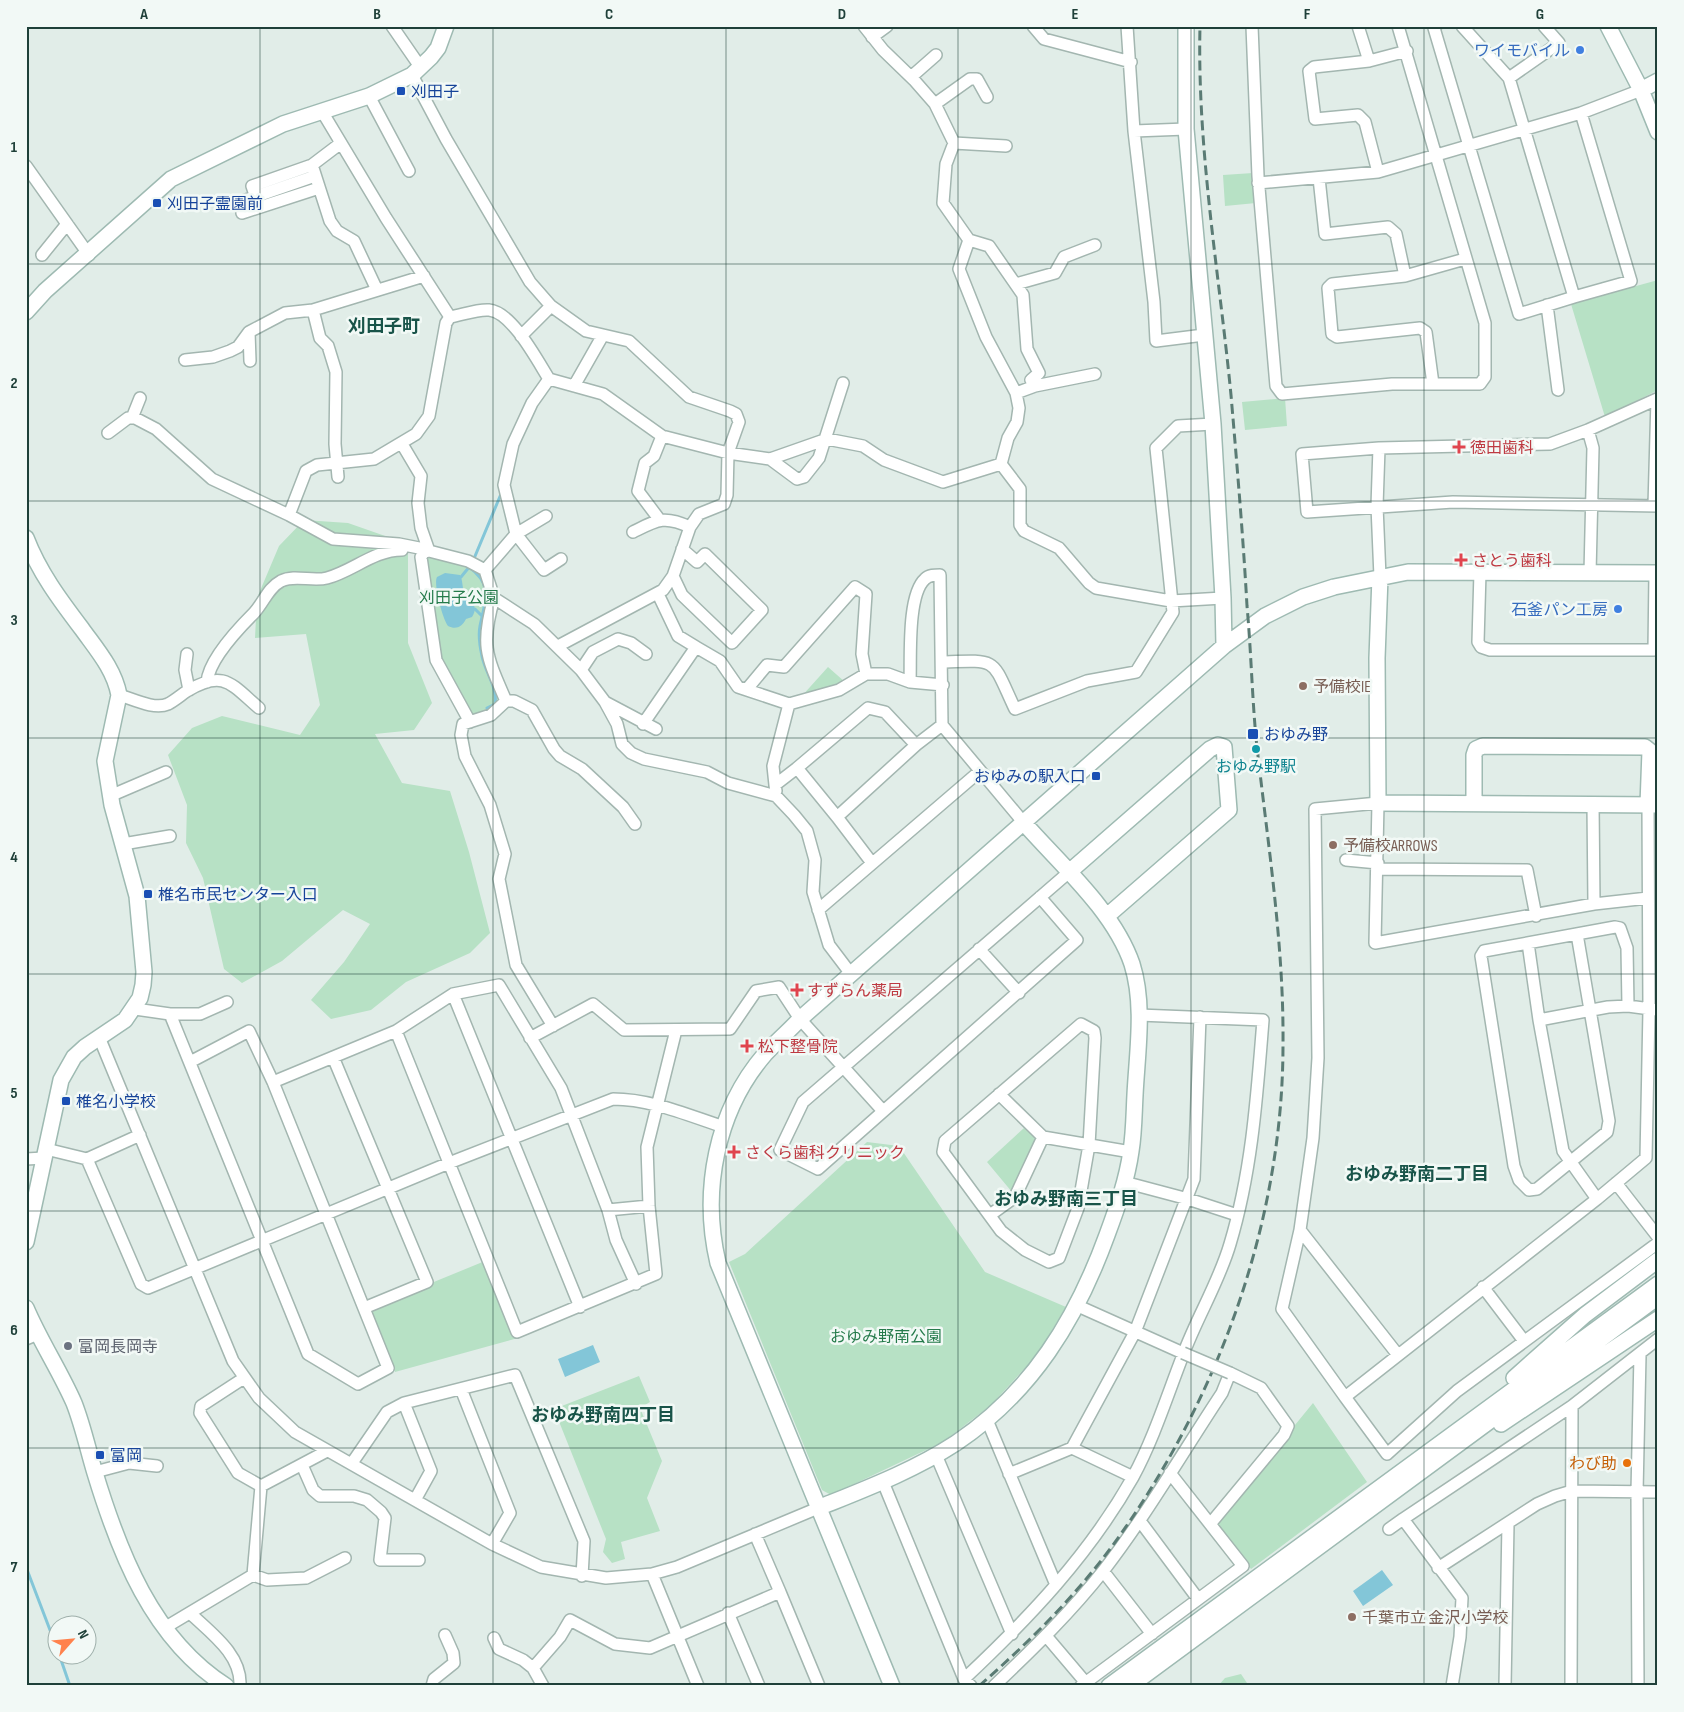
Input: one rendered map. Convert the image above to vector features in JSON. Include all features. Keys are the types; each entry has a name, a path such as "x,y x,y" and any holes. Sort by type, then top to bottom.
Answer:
{"street":[{"path":"392,26 416,71 446,139 530,282 551,306 586,331 629,341 690,397 736,414 739,422 728,453 727,495 724,504 699,514 690,527 673,576 658,594 558,646"},
{"path":"26,312 45,291 89,255 172,180 283,124 369,96 416,71 438,48 446,26"},
{"path":"864,26 882,50 911,77 935,104 954,143 946,164 943,203 968,240 989,246 1016,284 1025,302 1027,349 1039,373 1031,380 1035,386"},
{"path":"872,37 887,26"},
{"path":"1033,26 1044,39 1130,62"},
{"path":"1127,26 1134,131 1154,302 1156,341 1204,335"},
{"path":"1186,26 1186,129 1213,424 1224,646"},
{"path":"1252,26 1258,183 1278,391 1282,394 1392,384 1480,384 1485,377 1486,323 1465,259 1407,51 1398,26"},
{"path":"1358,26 1370,61"},
{"path":"1436,26 1434,28 1468,146 1519,314 1631,281 1581,113"},
{"path":"1462,26 1509,78 1574,297"},
{"path":"1509,78 1559,43 1544,26"},
{"path":"1608,26 1641,90 1658,132"},
{"path":"1378,172 1365,122 1358,115 1315,119 1309,71 1314,67 1370,61 1407,51"},
{"path":"911,77 936,55"},
{"path":"935,104 970,79 977,79 987,97"},
{"path":"1258,183 1378,172 1581,113 1641,90 1658,81"},
{"path":"369,96 409,171"},
{"path":"323,112 386,218 450,318"},
{"path":"1134,131 1186,129"},
{"path":"240,208 315,176 341,143"},
{"path":"954,143 1006,146"},
{"path":"26,166 89,255"},
{"path":"257,202 252,186 315,176"},
{"path":"315,176 330,221 337,231 354,241 377,290"},
{"path":"1319,178 1325,234 1388,227 1396,234 1405,276"},
{"path":"42,255 67,224"},
{"path":"968,240 958,268 986,336 1016,393 1019,408 1017,422 1008,438 1001,464"},
{"path":"1016,284 1055,273 1064,257 1095,245"},
{"path":"1433,384 1426,332 1420,328 1337,337 1332,334 1328,288 1332,284 1405,276 1465,259"},
{"path":"185,360 213,357 238,347 249,332 285,313 313,310 424,276"},
{"path":"1547,305 1558,390"},
{"path":"521,336 551,306"},
{"path":"313,310 320,338 328,346 336,372 338,477"},
{"path":"289,515 306,471 317,465 374,459 416,434 429,416 446,323 450,318 489,310 503,316 521,336 549,378 603,394 662,436 728,453 770,459 827,440 863,446 884,460 943,482 1001,464"},
{"path":"249,332 250,361"},
{"path":"574,386 603,335"},
{"path":"1016,393 1035,386 1095,374"},
{"path":"549,378 532,403 513,444 504,485 516,534 544,570 561,559"},
{"path":"770,459 797,479 804,477 819,458 843,383"},
{"path":"132,418 140,398"},
{"path":"1656,400 1656,506 1454,502 1307,512 1302,454 1379,448 1550,444 1588,430 1656,400"},
{"path":"108,433 128,418 156,429 212,479 289,515 333,539 399,544 419,548 468,561 485,570 494,598 486,625 489,662 506,701"},
{"path":"942,662 985,661 995,666 1015,709 1086,681 1136,672 1173,612 1156,448 1178,426 1213,424"},
{"path":"1588,430 1593,448 1590,573"},
{"path":"659,519 638,491 645,462 654,456 662,436"},
{"path":"402,444 421,476 418,503 426,551"},
{"path":"1379,448 1377,506 1380,577 1377,671 1378,866 1375,943 1536,916 1594,904 1648,898"},
{"path":"1001,464 1020,489 1020,525 1024,531 1059,548 1089,583 1096,588 1171,601 1223,598"},
{"path":"485,570 516,534 546,516"},
{"path":"632,532 659,519 674,520 690,527"},
{"path":"26,538 33,557 48,584 113,673 119,695 105,753 110,796 137,896 144,972 140,998 135,1009 125,1020 79,1052 66,1069 61,1080 26,1242"},
{"path":"673,576 682,595 732,643 762,610 705,554 697,562 682,549"},
{"path":"207,682 227,642 242,623 254,613 271,587 283,580 327,578 380,553 392,550 426,551"},
{"path":"426,551 421,557 436,660 470,722"},
{"path":"892,1686 718,1263 712,1240 710,1207 714,1164 724,1126 743,1088 764,1055 800,1019 1224,646 1265,616 1303,597 1334,587 1408,572 1480,572 1657,573 1654,650 1490,650 1481,647 1478,642 1480,572"},
{"path":"99,1037 222,1337 244,1378 259,1398 288,1426 328,1451 492,1544 541,1567 582,1576 606,1578 652,1574 677,1567 883,1482 936,1455 987,1420 1037,1368 1078,1306 1098,1259 1124,1182 1131,1152 1139,1015 1136,980 1131,964 1117,931 1107,916 1024,823 942,725 940,575 931,576 924,580 914,600 910,682"},
{"path":"747,689 767,664 784,667 855,587 866,594 862,654 866,674"},
{"path":"658,594 678,636 720,662 738,687 789,704 839,690 866,674 888,674 910,682 942,685"},
{"path":"494,598 534,624 581,670 605,702 617,724 622,744 631,753 644,759 707,772 728,783 776,790"},
{"path":"594,626 604,645"},
{"path":"581,670 593,652 618,639 631,643 646,654"},
{"path":"643,724 696,647"},
{"path":"188,654 185,670 189,690"},
{"path":"119,695 149,705 166,705 189,690 207,682 220,679 229,682 259,708"},
{"path":"553,1026 516,965 499,879 505,854 490,805 465,756 461,735 463,724 491,715 506,701 519,702 532,710 560,756 582,769 622,806 635,824"},
{"path":"605,702 643,724 656,729"},
{"path":"789,704 773,766 776,790 807,830 815,860 813,892 818,910 829,944 851,974"},
{"path":"776,790 797,768 868,708 885,712 916,745"},
{"path":"837,817 916,745 942,725"},
{"path":"1040,897 1077,940 818,1169 780,1150 803,1102 1210,749 1218,745 1224,747 1229,810 1107,916"},
{"path":"1345,1397 1597,1199 1646,1158 1653,1010 1648,898 1653,805 1650,751 1645,747 1483,746 1476,749 1474,755 1474,804"},
{"path":"797,768 872,863"},
{"path":"818,910 980,770"},
{"path":"110,796 166,772"},
{"path":"1653,805 1378,804 1315,809 1318,1058 1313,1138 1300,1230 1282,1309 1386,1454 1457,1390 1658,1242"},
{"path":"1593,804 1594,904"},
{"path":"123,844 170,836"},
{"path":"1346,860 1378,866 1527,870 1536,916"},
{"path":"1577,934 1609,1121 1606,1132 1537,1189 1529,1190 1520,1180 1514,1166 1481,956 1484,951 1615,927 1620,928 1627,948 1628,1006"},
{"path":"1528,943 1539,1020 1563,1151 1597,1199"},
{"path":"980,949 1019,993"},
{"path":"272,1082 396,1031 453,994 499,986 561,1088 608,1210 616,1240 636,1284"},
{"path":"530,1038 593,1004 624,1030 730,1029 756,991 778,988 800,1019 883,1110"},
{"path":"453,994 580,1307"},
{"path":"135,1009 170,1014 200,1014 227,1002"},
{"path":"1539,1020 1589,1010 1628,1006 1653,1010"},
{"path":"170,1014 308,1354 358,1384 388,1368 327,1215 249,1031 190,1062"},
{"path":"883,1482 968,1682 1056,1586 1102,1527 1132,1477 1151,1440 1183,1353 1206,1304 1230,1245 1251,1148 1263,1020 1139,1015"},
{"path":"1010,1474 1072,1448 1135,1332 1188,1199 1194,1179 1200,1017"},
{"path":"1081,1024 1094,1031 1089,1145 1078,1208 1059,1258 1049,1262 1024,1250 1001,1231 944,1152 945,1141 999,1094 1081,1024"},
{"path":"396,1031 517,1332 636,1284 656,1274 649,1206 647,1147 676,1030"},
{"path":"334,1057 427,1282 364,1308"},
{"path":"999,1094 1043,1136 1131,1152"},
{"path":"87,1159 141,1284 148,1288 194,1267 327,1215 449,1163 613,1099 633,1099 724,1126"},
{"path":"26,1159 45,1154 87,1159 140,1135"},
{"path":"990,1215 1015,1197 1043,1136"},
{"path":"1124,1182 1188,1199 1237,1215"},
{"path":"1616,1183 1658,1237"},
{"path":"608,1210 649,1206"},
{"path":"1300,1230 1398,1355"},
{"path":"1435,1454 1437,1439 1538,1358 1585,1315 1658,1260"},
{"path":"1130,1686 1658,1284"},
{"path":"1483,1287 1524,1341"},
{"path":"1110,1686 1435,1454 1658,1298"},
{"path":"1078,1306 1261,1388 1288,1426 1284,1435 1211,1523"},
{"path":"26,1308 32,1337 74,1404 121,1550 150,1605 194,1662 226,1686"},
{"path":"1435,1454 1456,1453 1658,1320"},
{"path":"1389,1529 1572,1406 1658,1340"},
{"path":"1638,1686 1637,1492 1640,1354"},
{"path":"994,1686 1047,1636 1103,1571 1140,1521 1222,1393 1230,1373"},
{"path":"352,1463 387,1412 404,1403 515,1375 584,1541 582,1576"},
{"path":"244,1378 201,1406 200,1413 238,1473 261,1486"},
{"path":"461,1389 510,1513 492,1544"},
{"path":"404,1403 431,1471 415,1500"},
{"path":"1572,1406 1572,1686"},
{"path":"987,1420 1056,1586"},
{"path":"1072,1448 1132,1477"},
{"path":"261,1486 328,1451"},
{"path":"936,1455 1012,1634"},
{"path":"95,1472 129,1463 157,1466"},
{"path":"302,1465 312,1490 320,1496 354,1496 367,1500 381,1512 385,1518 380,1560 419,1560"},
{"path":"1047,1636 1083,1684 1243,1566 1170,1473"},
{"path":"253,1575 261,1486"},
{"path":"1438,1568 1537,1504 1555,1496 1572,1491 1658,1492"},
{"path":"1403,1519 1462,1598 1460,1638 1452,1686"},
{"path":"1140,1521 1198,1599"},
{"path":"1505,1686 1508,1524"},
{"path":"755,1534 820,1686"},
{"path":"253,1575 267,1580 306,1578 345,1558"},
{"path":"1103,1571 1152,1634"},
{"path":"652,1574 698,1686"},
{"path":"166,1627 191,1614 253,1575"},
{"path":"533,1668 560,1637 570,1620 615,1644 650,1648 677,1634 780,1592"},
{"path":"728,1613 758,1686"},
{"path":"191,1614 229,1654 241,1675 240,1686"},
{"path":"432,1686 434,1679 454,1663 453,1653 445,1635"},
{"path":"494,1638 499,1650 523,1660 533,1668 543,1686"}],"green space":[{"path":"1253,173 1256,203 1225,206 1223,175"},
{"path":"1658,280 1658,390 1605,417 1571,304"},
{"path":"1285,398 1287,426 1245,430 1242,402"},
{"path":"304,520 348,523 408,544 408,643 432,703 414,730 375,734 402,783 450,791 469,852 490,933 470,953 406,982 371,1010 331,1019 311,1000 344,962 370,924 343,910 282,961 242,983 224,969 203,878 186,843 187,805 168,755 192,728 222,716 300,735 320,705 306,634 255,638 257,598 279,546"},
{"name":"刈田子公園","path":"429,555 472,565 485,577 490,604 483,626 501,701 494,708 471,718 438,659 424,558"},
{"path":"828,667 845,682 801,697"},
{"path":"1024,1128 1036,1139 1012,1192 987,1162"},
{"name":"おゆみ野南公園","path":"867,1142 899,1146 985,1272 1066,1307 1037,1355 991,1405 943,1442 831,1495 822,1490 729,1262 745,1254"},
{"path":"485,1261 518,1338 395,1372 368,1309"},
{"path":"639,1376 650,1402 640,1408 662,1461 647,1498 660,1531 621,1542 625,1559 612,1563 603,1552 606,1539 554,1409"},
{"path":"1313,1403 1367,1482 1251,1569 1214,1524"},
{"path":"1241,1674 1249,1686 1218,1686 1225,1678"}],"water":[{"path":"445,573 460,575 464,592 473,603 475,609 472,617 466,619 461,626 456,628 448,626 437,594 437,577"},
{"path":"593,1345 600,1362 565,1377 558,1359"},
{"path":"1382,1570 1393,1585 1363,1606 1353,1591"}],"waterway":[{"path":"473,561 501,494"},
{"path":"461,577 470,566"},
{"path":"469,567 482,580 486,594 479,630 479,641 481,653 495,692 495,704 487,708"},
{"path":"475,609 482,616"},
{"path":"26,1567 48,1625"},
{"path":"62,1664 70,1686"}],"railway":[{"path":"979,1686 1050,1619 1098,1565 1150,1490 1183,1432 1212,1371 1237,1308 1257,1244 1271,1178 1280,1112 1283,1045 1281,968 1256,738 1231,395 1205,164 1200,72 1200,26"}],"place":[{"name":"ワイモバイル","path":"1580,50"},
{"name":"刈田子","path":"401,91"},
{"name":"刈田子霊園前","path":"157,203"},
{"name":"徳田歯科","path":"1459,447"},
{"name":"さとう歯科","path":"1461,560"},
{"name":"石釜パン工房","path":"1618,609"},
{"name":"予備校IE","path":"1303,686"},
{"name":"おゆみ野","path":"1253,734"},
{"name":"おゆみ野駅","path":"1256,749"},
{"name":"おゆみの駅入口","path":"1096,776"},
{"name":"予備校ARROWS","path":"1333,845"},
{"name":"椎名市民センター入口","path":"148,894"},
{"name":"すずらん薬局","path":"797,990"},
{"name":"松下整骨院","path":"747,1046"},
{"name":"椎名小学校","path":"66,1101"},
{"name":"さくら歯科クリニック","path":"734,1152"},
{"name":"富岡長岡寺","path":"68,1346"},
{"name":"富岡","path":"100,1455"},
{"name":"わび助","path":"1627,1463"},
{"name":"千葉市立 金沢小学校","path":"1352,1617"}],"district":[{"name":"刈田子町","path":"384,326"},
{"name":"おゆみ野南二丁目","path":"1417,1174"},
{"name":"おゆみ野南三丁目","path":"1066,1199"},
{"name":"おゆみ野南四丁目","path":"603,1415"}]}
